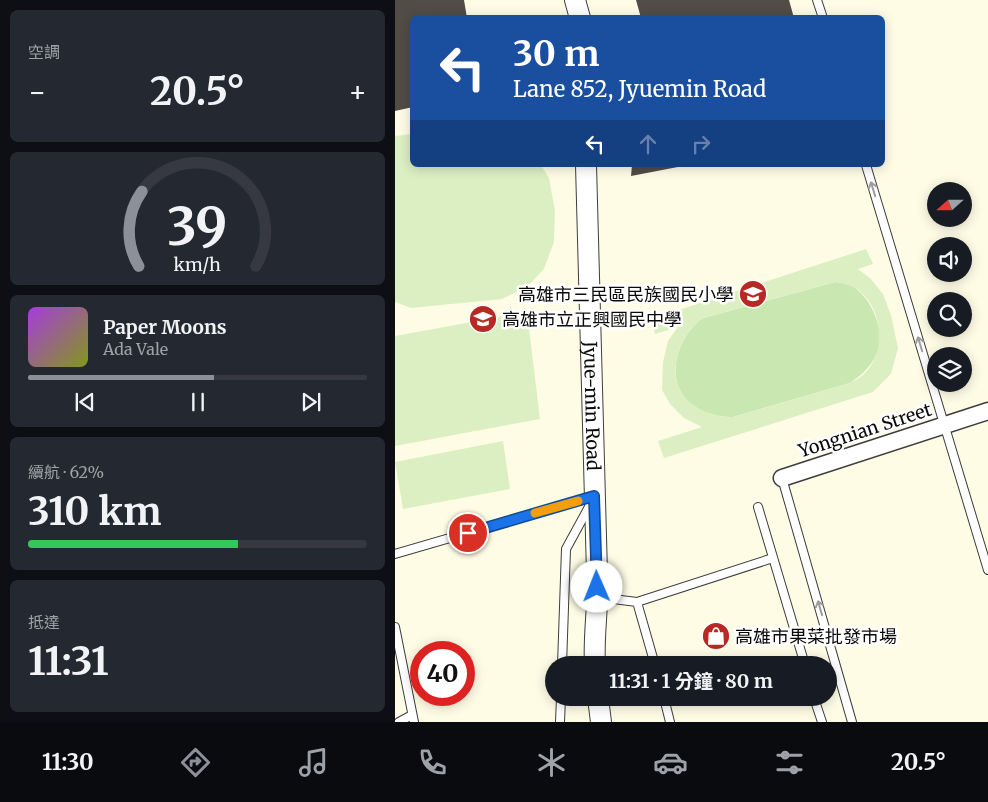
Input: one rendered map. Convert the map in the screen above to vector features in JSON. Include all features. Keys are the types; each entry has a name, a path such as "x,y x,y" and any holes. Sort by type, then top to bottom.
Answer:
{"street":[{"path":"575,0 579,15"},
{"name":"Jyue-min Road","path":"587,167 597,598 594,656"},
{"name":"Yongnian Street","path":"782,478 988,411"},
{"path":"598,706 601,722"}],"lane":[{"path":"817,0 822,15"},
{"path":"867,167 988,570"},
{"path":"782,478 852,722"},
{"path":"395,554 594,496"},
{"path":"562,656 566,549 594,496"},
{"path":"758,508 802,656"},
{"path":"597,598 637,602 773,558"},
{"path":"637,602 652,656"},
{"path":"395,627 413,719 399,722"},
{"path":"560,722 561,706"},
{"path":"665,706 670,722"},
{"path":"817,706 822,722"}],"green space":[{"path":"410,134 410,167 542,167 549,178 555,211 554,242 544,269 527,287 502,299 411,308 395,302 395,136"},
{"path":"866,249 873,264 858,269 871,279 883,294 891,315 898,348 891,374 873,392 664,458 658,441 702,427 684,418 670,404 662,390 663,362 668,341 678,327 655,334 651,319","holes":["835,282 854,287 860,291 870,303 875,313 878,324 878,346 875,357 863,375 850,383 733,417 711,414 697,408 685,398 677,383 676,364 682,344 700,320"]},
{"path":"835,282 850,285 864,296 874,312 879,331 880,340 877,354 863,373 854,380 850,383 733,417 711,414 697,408 685,398 677,383 676,364 682,344 700,320"},
{"path":"527,312 540,419 395,446 395,336"},
{"path":"503,441 510,489 403,509 395,462"}],"building":[{"path":"395,0 464,0 466,15 410,15 410,108 395,111"},
{"path":"636,0 789,0 793,15 640,15"},
{"path":"632,167 678,167 631,176"}],"slow traffic":[{"path":"535,513 578,501"}],"place":[{"name":"高雄市三民區民族國民小學","path":"753,294"},
{"name":"高雄市立正興國民中學","path":"483,319"},
{"name":"高雄市果菜批發市場","path":"716,636"}],"route":[{"path":"468,533 594,496 597,587"}]}
